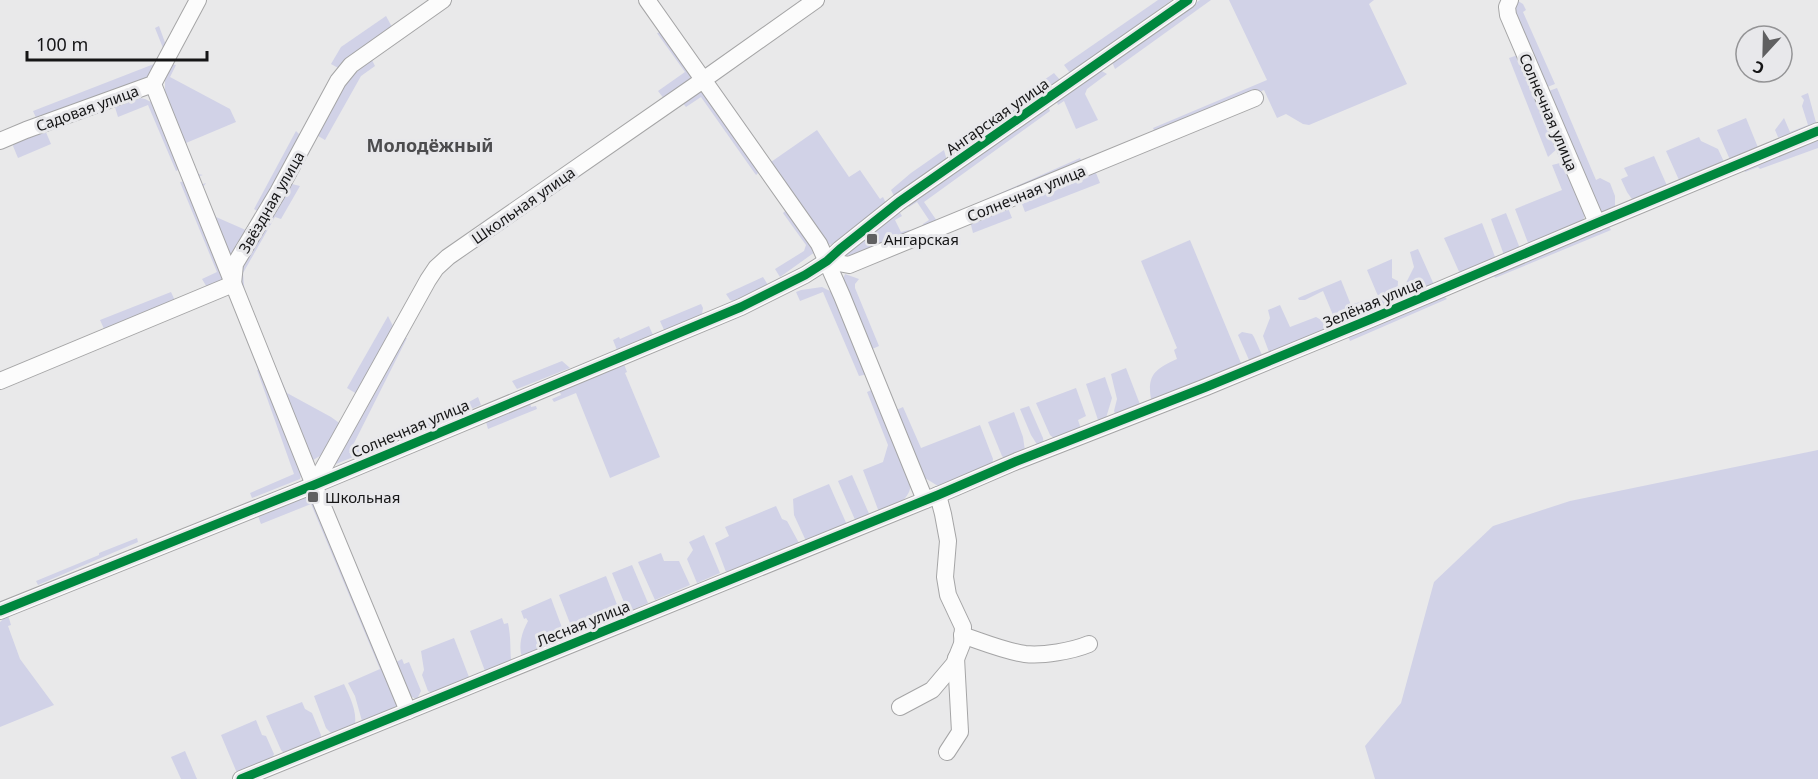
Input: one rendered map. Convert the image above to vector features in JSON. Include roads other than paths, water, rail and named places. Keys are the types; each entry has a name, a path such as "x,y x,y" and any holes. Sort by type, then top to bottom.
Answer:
{"street":[{"name":"Садовая улица","path":"0,141 153,84 198,0"},
{"name":"Звёздная улица","path":"233,284 236,264 338,81 351,65 443,0"},
{"path":"647,0 819,244 931,498 943,514 948,541 945,577 948,595 963,627 962,644 954,664 932,690 900,707"},
{"name":"Школьная улица","path":"314,485 436,268 448,257 816,0"},
{"name":"Ангарская улица","path":"827,261 899,202 1188,0"},
{"name":"Солнечная улица","path":"1510,0 1508,15 1596,223"},
{"path":"153,84 314,485 408,711"},
{"name":"Солнечная улица","path":"0,611 314,485 741,307 805,275 827,261 849,265 1255,98"},
{"name":"Зелёная улица","path":"931,498 1017,461 1371,319 1818,131"},
{"path":"0,381 233,284"},
{"name":"Лесная улица","path":"241,779 931,498"},
{"path":"962,635 1027,654 1073,651 1089,645"},
{"path":"947,752 960,732 956,658"}],"place":[{"name":"Ангарская","path":"872,239"},
{"name":"Школьная","path":"313,497"}],"district":[{"name":"Молодёжный","path":"430,145"}]}
